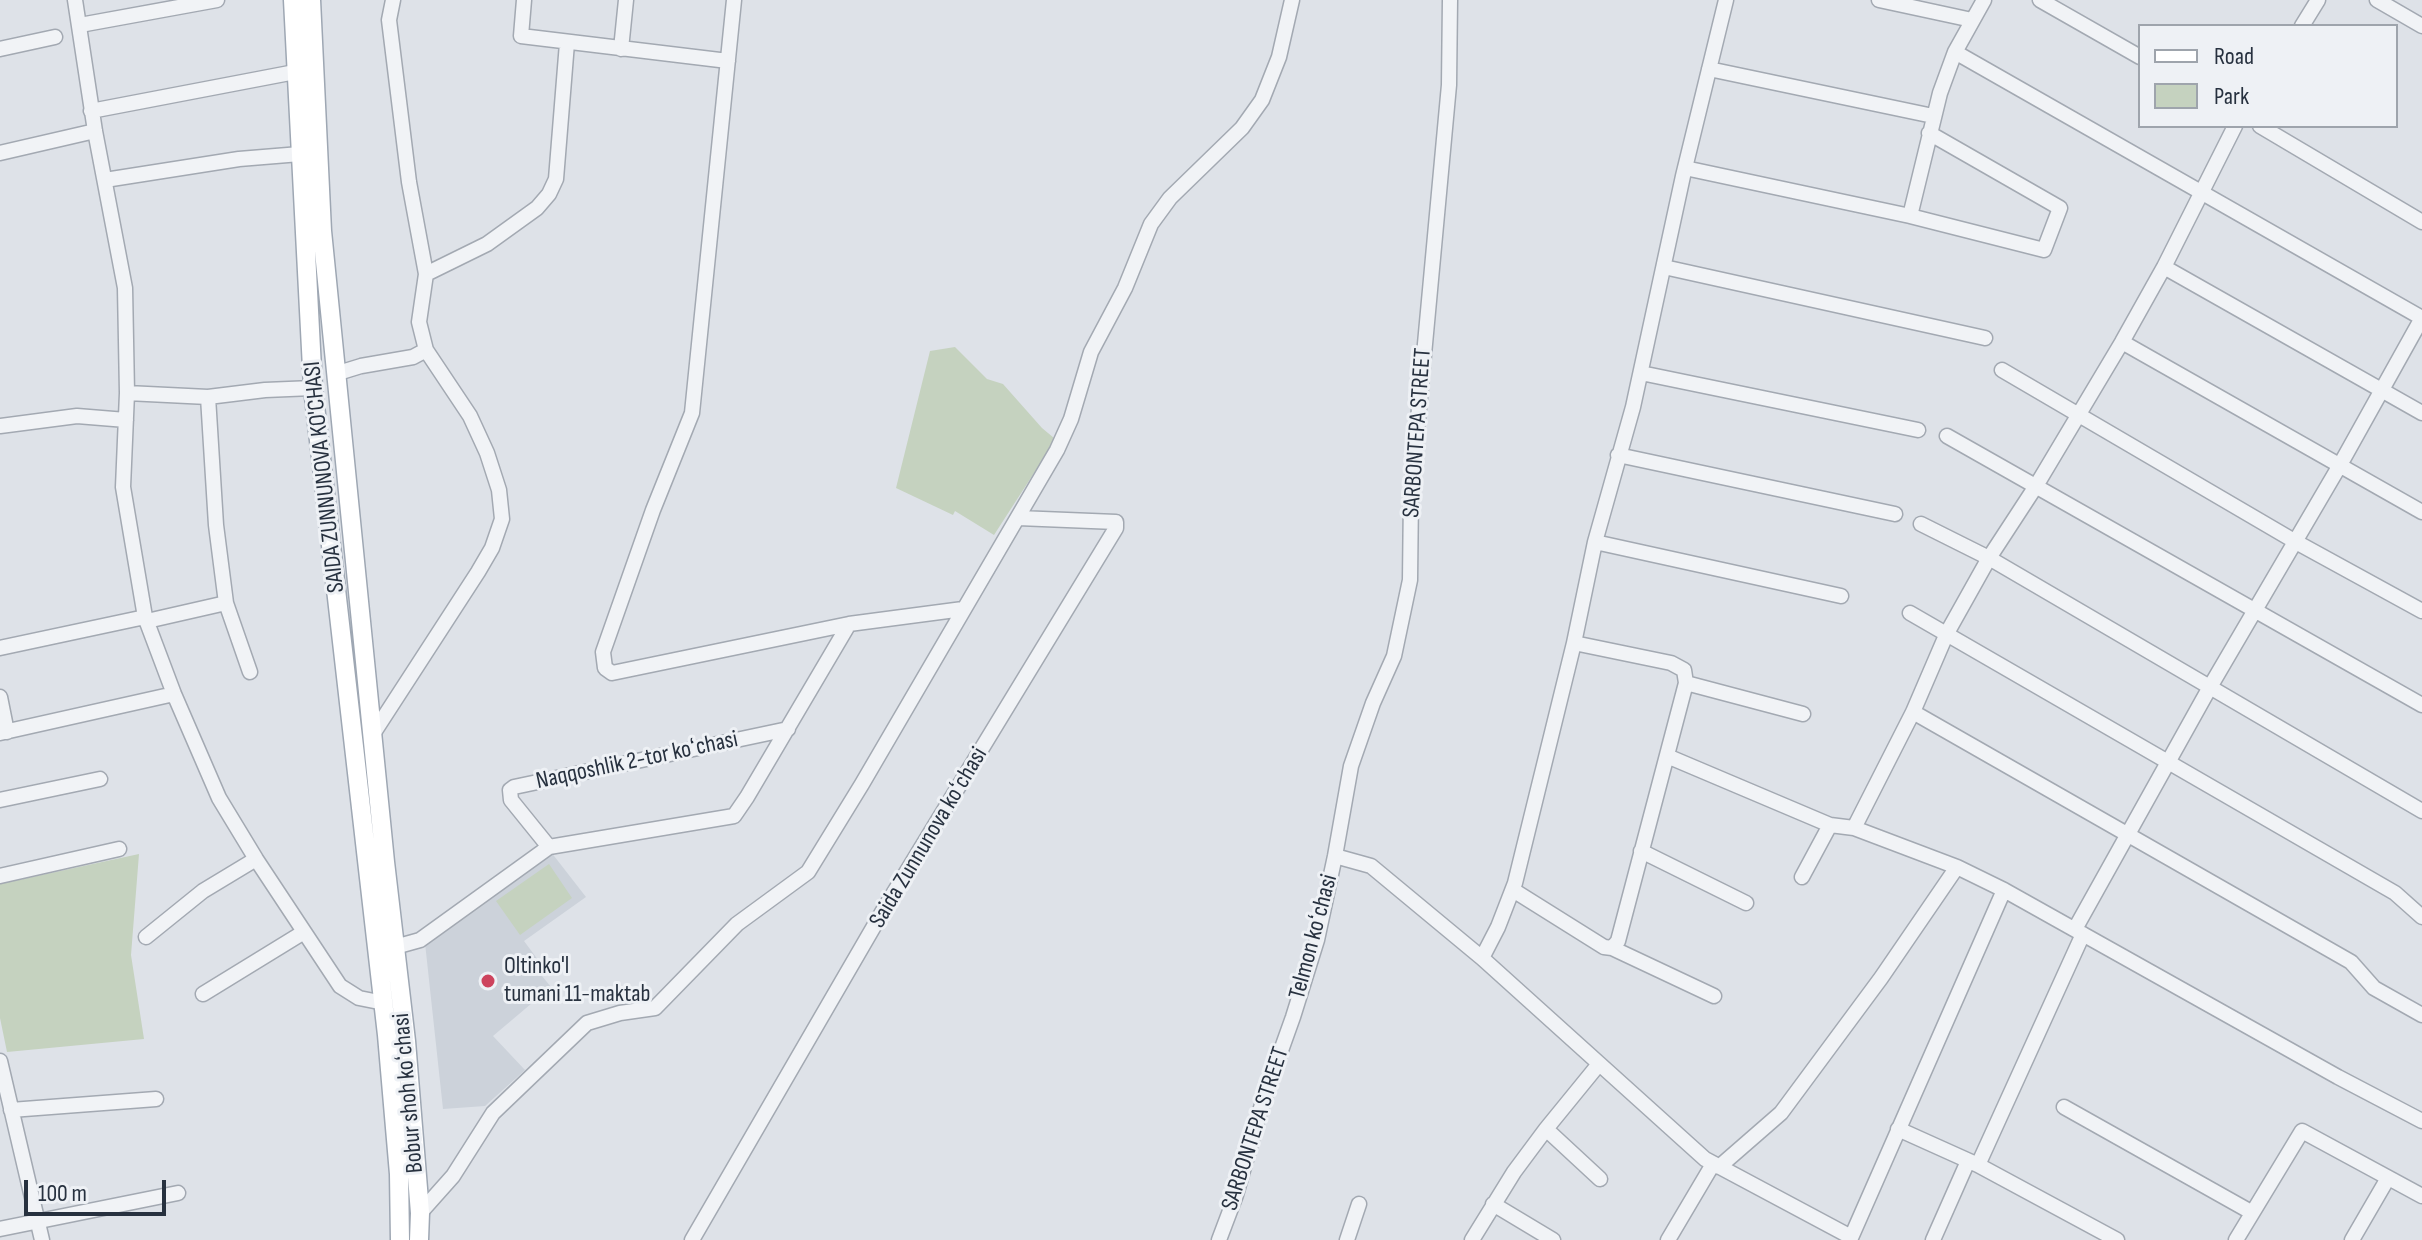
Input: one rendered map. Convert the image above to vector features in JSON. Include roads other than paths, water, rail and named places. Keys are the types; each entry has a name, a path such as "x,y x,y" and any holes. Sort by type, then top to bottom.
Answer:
{"main road":[{"name":"SAIDA ZUNNUNOVA KO'CHASI","path":"293,0 313,388 386,950"},
{"name":"SAIDA ZUNNUNOVA KO'CHASI","path":"311,0 322,231 373,734 376,863"},
{"name":"Bobur shoh koʻchasi","path":"386,950 406,1041 420,1213 419,1240"},
{"name":"Bobur shoh koʻchasi","path":"386,950 384,1003 399,1174 400,1240"}],"street":[{"path":"75,0 91,111 125,288 127,393 123,487 146,619 219,798 256,859 340,986 359,998 384,1003"},
{"path":"80,25 217,0"},
{"path":"373,734 478,572 492,548 502,519 499,490 487,453 470,416 426,350 419,322 426,274 409,182 389,20 393,0"},
{"path":"524,0 521,36 728,61"},
{"path":"621,49 626,0"},
{"path":"734,0 692,413 653,510 603,652 605,668 612,673 849,624 963,609"},
{"path":"420,1213 453,1176 493,1113 587,1023 620,1013 655,1008 737,924 808,872 1018,518 1071,419 1091,352 1125,288 1151,224 1170,198 1242,128 1262,100 1279,57 1292,0"},
{"name":"SARBONTEPA STREET","path":"1335,856 1351,766 1373,703 1394,656 1410,580 1411,495 1449,85 1450,0"},
{"path":"1482,958 1513,890 1574,643 1595,542 1633,407 1685,168 1726,0"},
{"path":"1879,0 1972,20"},
{"path":"1910,216 1933,116 1955,52 1984,0"},
{"path":"2040,0 2138,56"},
{"path":"2303,24 2318,0"},
{"path":"2377,0 2422,26"},
{"path":"0,49 55,37"},
{"path":"426,274 487,244 537,208 549,194 556,179 567,43"},
{"path":"1939,1238 2079,932 2127,835 2422,318 1955,52"},
{"path":"1709,69 1933,116"},
{"path":"91,111 295,72"},
{"path":"1854,828 1913,712 1947,633 1989,558 2122,342 2164,267 2234,128"},
{"path":"2263,128 2422,222"},
{"path":"0,153 95,131"},
{"path":"1685,168 1910,216 2044,250 2060,208 1929,133"},
{"path":"105,180 239,159 300,154"},
{"path":"1664,267 1985,338"},
{"path":"2164,267 2422,413"},
{"path":"2122,342 2422,512"},
{"path":"335,374 413,357 426,350"},
{"path":"2002,370 2296,542 2422,611"},
{"path":"1641,373 1918,430"},
{"path":"127,393 208,397 313,388"},
{"path":"208,397 216,525 226,603 250,672"},
{"path":"0,426 77,416 126,420"},
{"path":"1947,436 2422,705"},
{"path":"1618,455 1895,514"},
{"name":"Saida Zunnunova koʻchasi","path":"692,1240 884,909 1116,528 1116,522 1018,518"},
{"path":"1921,524 1989,558 2422,811"},
{"path":"1595,542 1841,596"},
{"path":"0,648 226,603"},
{"path":"1910,613 2395,893 2422,917"},
{"path":"386,950 420,940 549,847 734,816 849,624"},
{"path":"1574,643 1671,663 1684,670 1686,683 1618,941 1612,948"},
{"path":"1686,683 1803,714"},
{"path":"0,697 3,733 174,694"},
{"path":"1913,712 2351,962 2374,988 2422,1015"},
{"name":"Naqqoshlik 2-tor koʻchasi","path":"549,847 511,800 510,790 514,787 788,729"},
{"path":"1667,756 1830,825 1854,828 1957,867 2422,1121"},
{"path":"0,800 100,779"},
{"path":"1802,877 1830,825"},
{"path":"0,876 119,849"},
{"path":"1641,851 1746,903"},
{"path":"1335,856 1371,866 1482,958 1705,1159 1851,1238 2004,890"},
{"name":"Telmon koʻchasi","path":"1293,1017 1317,940 1335,856"},
{"path":"146,937 203,891 256,859"},
{"path":"1668,1240 1716,1165 1781,1113 1881,978 1957,867"},
{"path":"1513,890 1604,947 1714,996"},
{"path":"203,994 304,932"},
{"name":"SARBONTEPA STREET","path":"1219,1240 1293,1017"},
{"path":"0,1061 42,1240"},
{"path":"1472,1240 1493,1204 1546,1129 1599,1064"},
{"path":"11,1110 156,1099"},
{"path":"2064,1107 2251,1212"},
{"path":"1546,1129 1600,1179"},
{"path":"1898,1129 1973,1163 2117,1240"},
{"path":"2236,1240 2302,1131 2422,1196"},
{"path":"2352,1240 2388,1178"},
{"path":"0,1229 178,1193"},
{"path":"1347,1240 1359,1204"},
{"path":"1493,1204 1553,1240"}],"place":[{"name":"Oltinko'l tumani 11-maktab","path":"488,981"}]}
